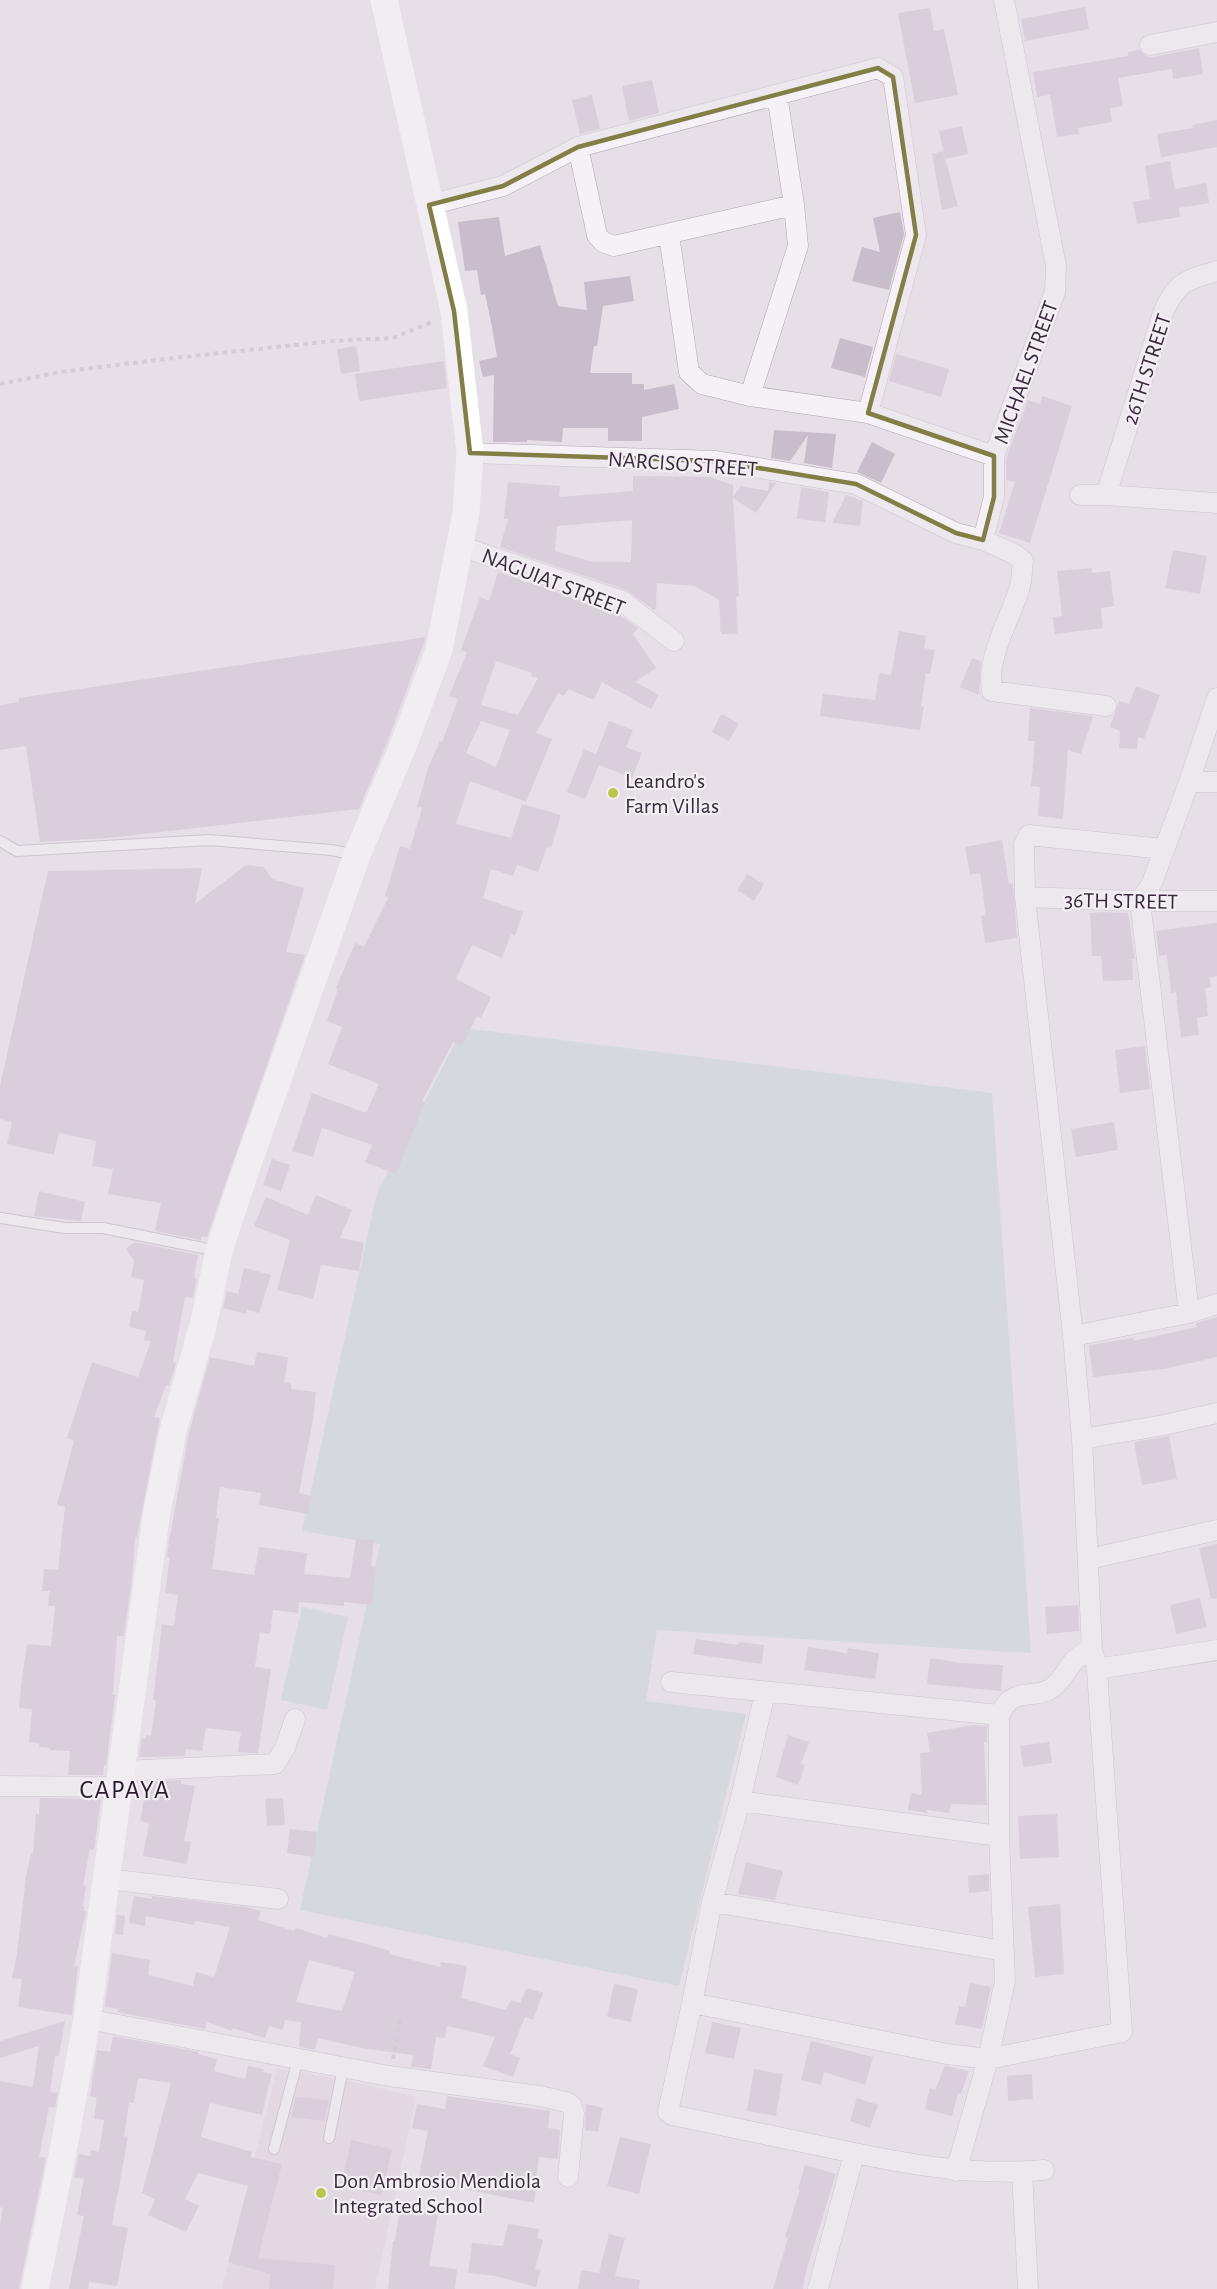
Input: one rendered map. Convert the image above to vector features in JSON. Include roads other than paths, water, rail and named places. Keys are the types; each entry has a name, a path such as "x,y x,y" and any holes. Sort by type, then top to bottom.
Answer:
{"street":[{"path":"35,2289 87,2019 157,1511 174,1427 204,1322 219,1251 357,855 403,746 439,650 466,513 470,453 454,311 384,0"},
{"name":"MICHAEL STREET","path":"983,540 994,497 994,456 1055,292 1056,266 1004,0"},
{"path":"1150,45 1217,32"},
{"path":"429,205 503,186 578,147 879,68 893,78 916,235 868,413"},
{"path":"750,396 798,246 777,95"},
{"path":"578,147 597,235 603,242 614,246 794,205"},
{"path":"669,235 689,372 702,384 750,396 868,413 994,456"},
{"name":"26TH STREET","path":"1106,495 1168,300 1173,291 1187,280 1217,271"},
{"name":"NARCISO STREET","path":"470,453 716,461 856,484 956,533 983,540"},
{"path":"1080,495 1217,503"},
{"path":"983,540 1014,554 1023,561 1020,586 997,649 991,678 992,691 1106,706"},
{"name":"NAGUIAT STREET","path":"460,546 622,601 674,642"},
{"path":"1189,1313 1140,901 1152,883 1217,698"},
{"path":"1189,782 1217,782"},
{"path":"693,2002 947,2054 988,2059 1122,2032 1097,1669 1092,1649 1082,1439 1073,1336 1025,897 1024,844 1029,836 1164,849"},
{"name":"36TH STREET","path":"1025,897 1217,901"},
{"path":"1073,1336 1189,1313 1217,1304"},
{"path":"1082,1439 1217,1413"},
{"path":"1089,1559 1217,1530"},
{"path":"956,2171 988,2059 1005,1981 999,1836 999,1715 1009,1700 1021,1695 1046,1692 1054,1687 1078,1655 1092,1649"},
{"path":"1097,1669 1217,1650"},
{"path":"670,1682 999,1715"},
{"path":"765,1693 740,1801 712,1902 669,2114 854,2154 956,2171 1044,2170"},
{"path":"0,1786 120,1779 275,1764 285,1748 295,1719"},
{"path":"740,1801 999,1836"},
{"path":"107,1879 278,1899"},
{"path":"712,1902 1004,1951"},
{"path":"87,2019 389,2076 540,2096 566,2102 572,2106 574,2114 568,2177"},
{"path":"818,2289 854,2154"},
{"path":"1022,2172 1028,2289"}],"lane":[{"path":"0,841 17,851 209,840 331,849 357,855"},
{"path":"0,1218 65,1228 103,1228 219,1251"},
{"path":"274,2149 298,2059"},
{"path":"329,2138 343,2068"}],"place":[{"name":"Leandro's Farm Villas","path":"613,793"},
{"name":"Don Ambrosio Mendiola Integrated School","path":"321,2193"}],"district":[{"name":"CAPAYA","path":"125,1789"}]}
